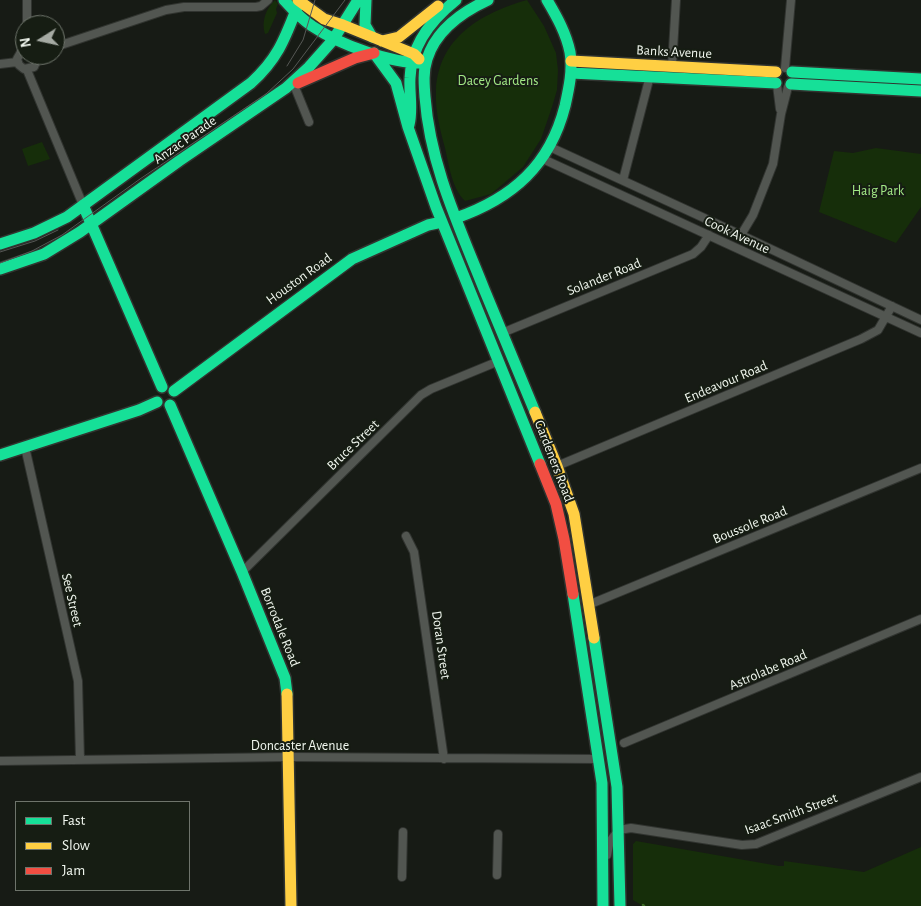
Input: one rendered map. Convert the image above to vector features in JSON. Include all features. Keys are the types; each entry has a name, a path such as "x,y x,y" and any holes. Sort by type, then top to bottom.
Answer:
{"main road":[{"path":"284,0 294,14 333,40 400,63 413,59"},
{"name":"Anzac Parade","path":"0,269 44,254 91,224 179,161 290,86 333,40 358,0"},
{"path":"366,0 366,25 377,39"},
{"path":"377,39 399,37 447,0"},
{"path":"408,127 413,112 410,78 413,59 420,40 429,25 442,10 456,0"},
{"path":"299,1 324,19 377,39 413,59 425,63 440,35 450,23 464,12 488,0"},
{"path":"456,218 487,206 507,194 543,159 557,133 566,103 571,67 564,32 547,0"},
{"name":"Anzac Parade","path":"0,244 50,227 67,217 251,83 264,71 282,46 299,1"},
{"path":"290,86 336,65 374,53"},
{"name":"Gardeners Road","path":"374,53 396,84 408,127 442,222 548,483 561,525 602,783 603,906"},
{"name":"Gardeners Road","path":"425,63 424,79 431,142 436,163 456,218 557,466 574,514 617,787 620,906"},
{"name":"Banks Avenue","path":"571,67 672,66 784,79 921,91"},
{"name":"Banks Avenue","path":"571,67 650,76 784,79 921,79"},
{"path":"83,205 162,387"},
{"name":"Houston Road","path":"174,390 352,259 428,225 442,222"},
{"path":"162,387 169,387 174,390 175,400 170,405 164,406 157,402 156,392 162,387"},
{"path":"0,455 139,410 157,402"},
{"name":"Borrodale Road","path":"170,405 242,572 285,678 288,698 291,906"}],"street":[{"path":"27,0 27,15"},
{"path":"672,66 676,0"},
{"path":"741,235 753,215 773,164 781,114 791,0"},
{"path":"65,44 166,10 184,7 256,7 267,2"},
{"path":"0,64 15,62"},
{"path":"19,65 27,70 35,65"},
{"path":"27,70 83,205"},
{"path":"623,180 650,76"},
{"path":"290,86 309,122"},
{"name":"Cook Avenue","path":"550,148 623,180 921,320"},
{"name":"Cook Avenue","path":"543,159 921,333"},
{"name":"Houston Road","path":"442,222 456,218"},
{"name":"Solander Road","path":"502,333 694,254 702,247 709,235"},
{"name":"Endeavour Road","path":"557,466 862,339 878,330 892,306"},
{"name":"Bruce Street","path":"242,572 421,396 431,389 499,362"},
{"name":"See Street","path":"24,447 78,681 80,760"},
{"name":"Boussole Road","path":"588,605 921,468"},
{"name":"Doran Street","path":"406,536 414,552 444,759"},
{"name":"Astrolabe Road","path":"624,743 921,619"},
{"name":"Doncaster Avenue","path":"0,761 289,758 599,760"},
{"name":"Isaac Smith Street","path":"619,830 631,828 742,846 748,845 765,840 921,777"},
{"path":"604,869 610,841 619,830"},
{"path":"402,877 403,832"},
{"path":"498,834 498,875"}],"green space":[{"path":"275,0 278,4 277,13 268,33 265,34 265,16"},
{"name":"Dacey Gardens","path":"527,0 544,26 556,53 558,70 557,90 552,107 541,139 523,167 491,194 465,201 457,190 452,176 438,120 436,91 439,72 445,56 465,30 494,12"},
{"path":"42,142 50,159 28,166 22,149"},
{"name":"Haig Park","path":"876,148 921,154 921,207 896,243 819,212 834,151 853,153"},
{"path":"636,841 779,866 784,866 784,861 864,872 921,847 921,906 643,906 633,900 633,844"}],"tram line":[{"path":"287,66 303,40 315,0"},
{"path":"0,263 32,251 62,235 140,179 266,94 293,69 345,0"},
{"path":"0,252 35,241 58,230"}],"traffic: fast":[{"path":"284,0 308,23 337,40 382,57 425,63"},
{"path":"0,244 34,233 67,217 251,83 276,55 300,0"},
{"path":"0,269 44,254 80,232 286,88 309,67 333,40 358,0"},
{"path":"366,0 365,25 372,37"},
{"path":"409,125 411,113 411,66 418,44 438,16 456,0"},
{"path":"488,0 460,16 437,39 426,64 424,78 425,97 433,147 447,195 535,412"},
{"path":"456,218 495,200 526,177 550,146 558,127 569,86 571,59 564,32 547,0"},
{"path":"374,53 396,83 408,127 436,207 540,464"},
{"path":"792,72 921,79"},
{"path":"571,73 776,83"},
{"path":"791,84 921,91"},
{"path":"83,205 162,387"},
{"path":"174,391 352,259 428,225 442,222"},
{"path":"0,455 139,410 157,402"},
{"path":"170,405 242,572 285,678 287,694"},
{"path":"573,594 602,783 603,906"},
{"path":"594,638 617,787 620,906"}],"traffic: slow":[{"path":"298,0 324,19 414,54 419,59"},
{"path":"382,41 399,37 438,6"},
{"path":"571,61 776,72"},
{"path":"535,412 574,514 594,638"},
{"path":"287,694 291,906"}],"traffic: jam":[{"path":"298,83 355,58 374,53"},
{"path":"540,464 556,504 573,594"}]}
